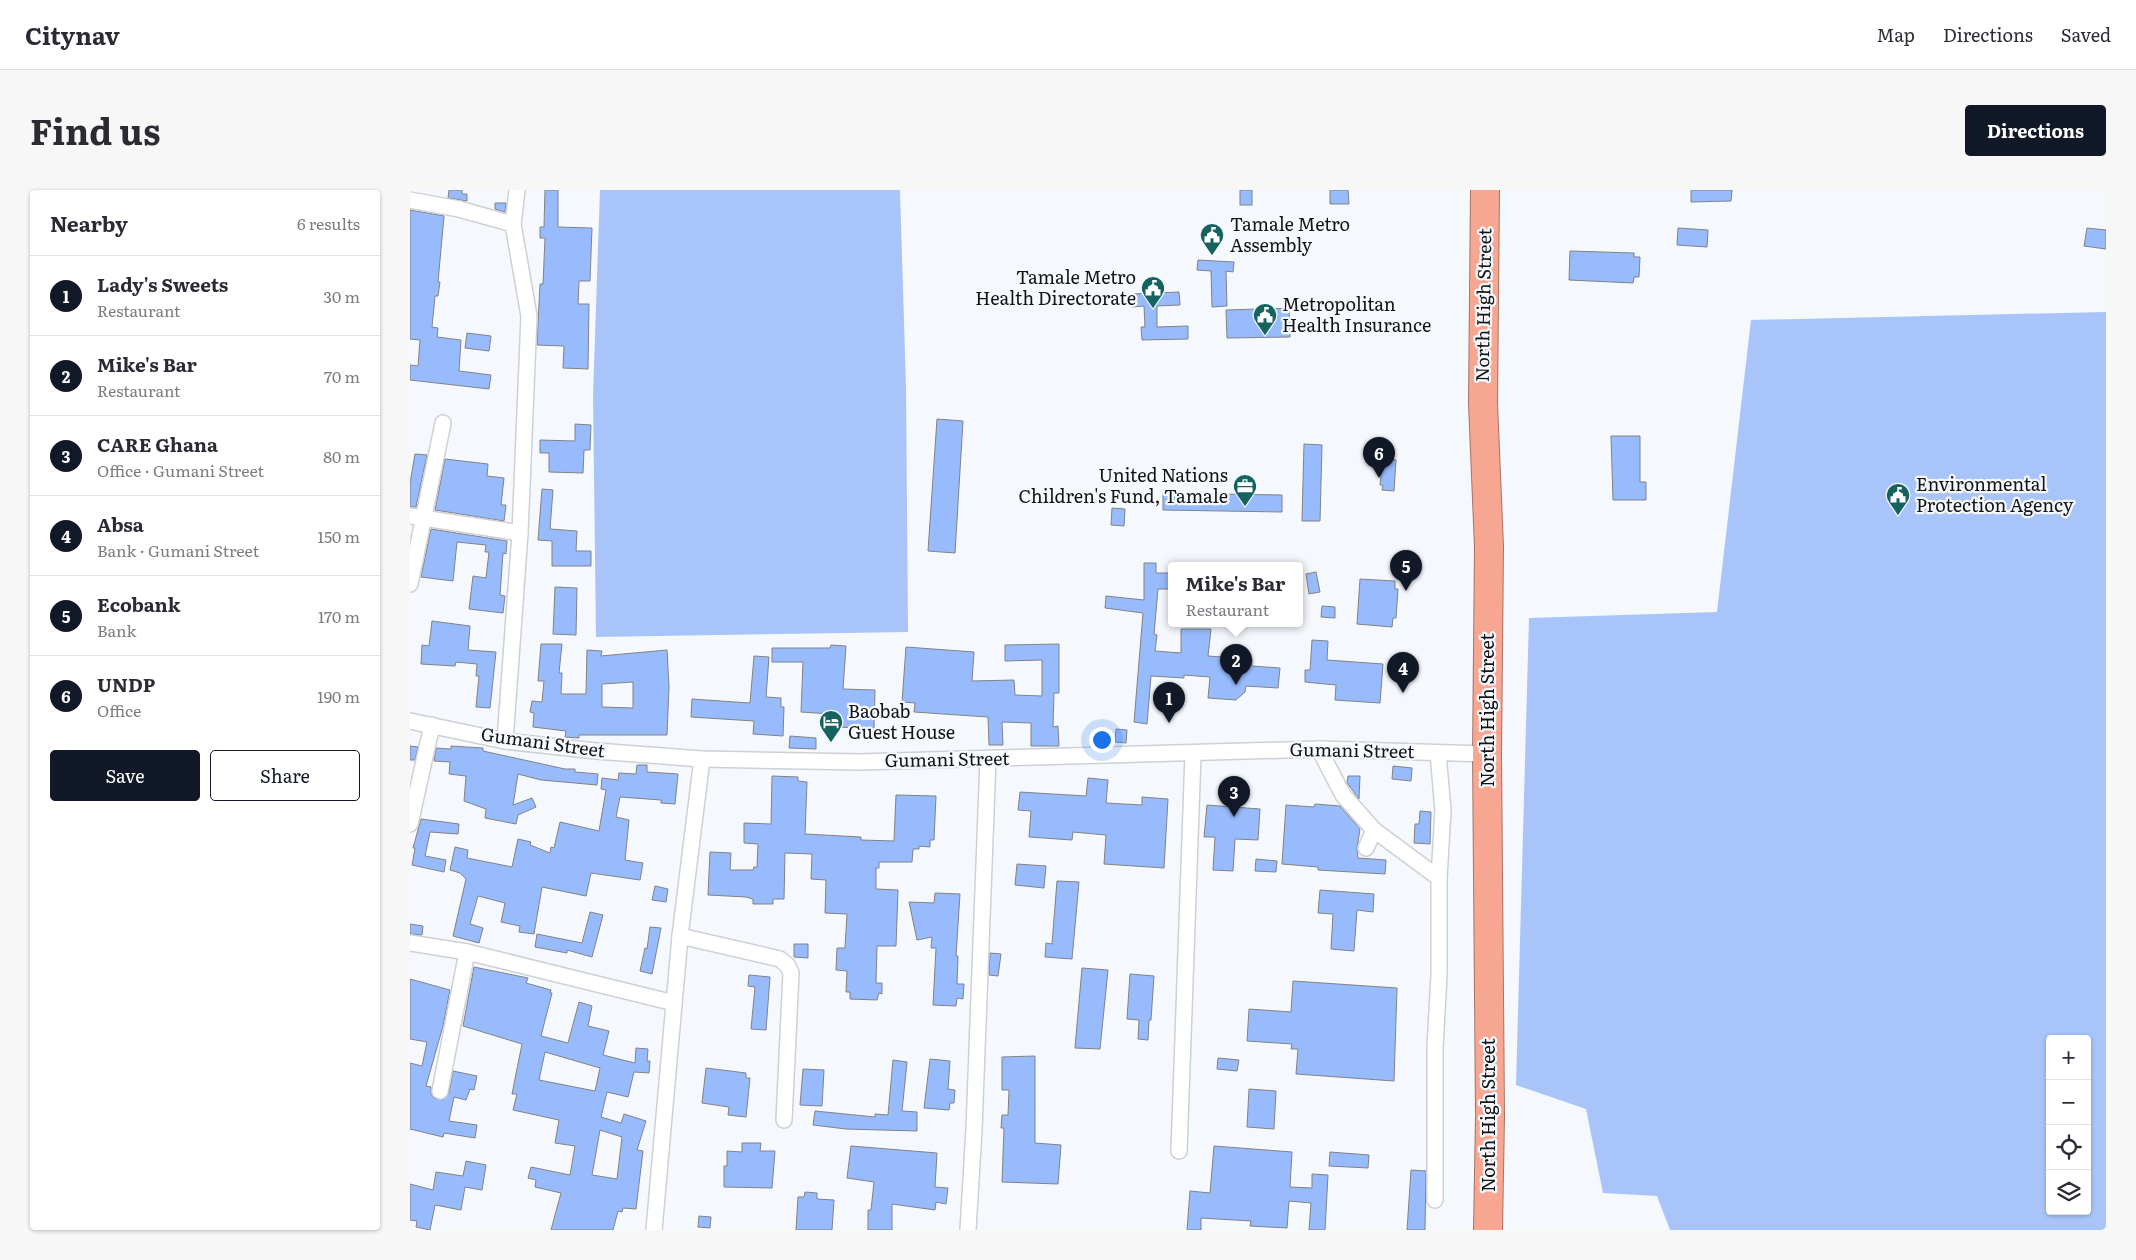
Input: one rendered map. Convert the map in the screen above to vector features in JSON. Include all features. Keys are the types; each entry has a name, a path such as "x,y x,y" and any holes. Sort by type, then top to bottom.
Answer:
{"highway":[{"name":"North High Street","path":"1485,190 1483,403 1489,547 1487,754 1490,1116 1488,1230"}],"street":[{"path":"504,740 520,533 529,316 513,224 517,190"},
{"path":"410,200 458,209 513,224"},
{"path":"410,584 417,518 443,423"},
{"path":"417,518 520,533"},
{"name":"Gumani Street","path":"410,720 504,740 596,751 702,760 859,762 1319,749 1487,754"},
{"path":"410,824 432,725"},
{"path":"1319,749 1343,795 1374,830 1439,878"},
{"path":"1435,1200 1435,1047 1439,975 1439,878 1442,810 1438,752"},
{"path":"1179,1151 1193,754"},
{"path":"968,1230 974,1129 988,759"},
{"path":"654,1230 680,936 702,760"},
{"path":"1366,848 1374,830"},
{"path":"680,936 780,959 788,966 791,973 784,1120"},
{"path":"410,943 467,952 674,1003"},
{"path":"440,1091 467,952"}],"shaded area":[{"path":"600,190 900,190 906,388 908,632 596,637 593,395"},
{"path":"2106,312 2106,1230 1670,1230 1657,1196 1603,1193 1586,1109 1516,1085 1529,618 1717,612 1751,320"}],"building":[{"path":"449,190 462,190 462,194 467,194 467,201 448,198"},
{"path":"545,190 558,190 558,227 592,228 590,281 579,281 578,304 589,304 588,369 563,368 564,346 537,345 540,284 543,284 545,238 540,238 540,227 544,227"},
{"path":"1240,190 1252,190 1252,205 1240,205"},
{"path":"1330,190 1348,190 1349,204 1330,204"},
{"path":"1691,190 1732,190 1731,201 1691,202"},
{"path":"495,203 506,203 505,212 495,209"},
{"path":"410,210 444,216 438,282 440,282 438,296 435,296 432,327 438,328 437,337 461,340 459,371 491,375 489,389 410,380 410,365 418,366 420,340 410,339"},
{"path":"1678,228 1708,230 1707,247 1677,245"},
{"path":"2087,228 2106,230 2106,249 2084,246"},
{"path":"1570,251 1634,253 1634,257 1640,257 1639,277 1634,277 1633,283 1569,280"},
{"path":"1198,260 1234,262 1233,272 1226,271 1227,306 1212,307 1211,271 1197,270"},
{"path":"1179,292 1180,305 1157,306 1157,327 1188,326 1188,339 1142,340 1141,327 1145,327 1144,306 1132,307 1132,294"},
{"path":"1257,306 1269,306 1269,309 1289,308 1290,337 1227,338 1226,310 1257,309"},
{"path":"467,333 491,336 489,351 465,348"},
{"path":"937,419 963,421 955,553 928,551"},
{"path":"575,424 591,425 590,450 584,450 583,473 549,472 549,453 540,453 540,440 575,441"},
{"path":"1611,436 1640,436 1640,482 1646,482 1646,500 1613,500"},
{"path":"1304,444 1322,445 1320,521 1302,521"},
{"path":"415,454 427,455 416,507 410,507 410,483"},
{"path":"1383,458 1396,460 1394,491 1382,490 1383,485 1380,485"},
{"path":"445,459 488,464 487,476 504,478 501,505 506,505 504,521 435,510"},
{"path":"542,489 553,490 550,529 577,531 576,551 591,551 591,566 552,566 552,541 538,540"},
{"path":"1163,493 1282,495 1282,512 1163,510"},
{"path":"1112,508 1125,509 1124,526 1111,525"},
{"path":"431,529 507,541 506,554 503,553 500,595 505,596 503,613 469,609 473,576 486,578 489,552 485,552 486,545 457,542 453,581 421,577"},
{"path":"1144,563 1156,563 1156,573 1168,573 1168,589 1158,589 1154,634 1157,635 1155,651 1181,653 1181,629 1211,629 1208,656 1252,659 1252,666 1280,668 1278,688 1246,686 1245,692 1236,700 1208,698 1210,677 1184,675 1184,678 1151,676 1147,724 1134,722 1143,613 1105,608 1106,596 1144,600"},
{"path":"1316,572 1320,592 1309,594 1306,574"},
{"path":"1360,579 1395,581 1395,589 1398,589 1396,618 1393,618 1392,627 1357,624"},
{"path":"555,587 577,588 576,635 553,634"},
{"path":"1322,606 1335,607 1335,618 1321,617"},
{"path":"432,621 470,626 468,650 496,652 490,708 476,707 479,676 476,676 477,664 456,662 455,666 421,664 422,645 429,646"},
{"path":"1312,640 1328,641 1327,660 1383,664 1380,703 1335,700 1336,685 1305,682 1305,670 1310,670"},
{"path":"541,644 562,644 559,673 562,673 561,694 586,694 587,650 602,651 601,656 667,650 669,687 667,735 579,735 579,738 565,737 566,731 533,727 534,713 530,712 532,701 542,702 544,681 538,681","holes":["633,682 633,708 602,707 602,684"]},
{"path":"1059,644 1059,693 1054,693 1053,727 1058,726 1059,746 1031,746 1031,723 1002,722 1003,745 989,745 988,717 914,712 915,703 902,702 906,647 974,652 972,681 1014,680 1015,695 1042,696 1042,660 1005,661 1005,645"},
{"path":"831,645 846,646 843,689 875,690 874,728 830,727 831,714 801,712 803,662 772,662 772,648 830,648"},
{"path":"754,656 769,657 766,697 781,698 781,707 784,707 783,736 753,734 754,721 691,717 692,699 750,703"},
{"path":"1116,729 1127,730 1126,743 1115,742"},
{"path":"790,736 816,738 816,749 789,748"},
{"path":"410,746 418,747 415,760 410,760"},
{"path":"451,746 483,748 483,751 565,769 575,769 575,772 598,774 597,785 541,780 518,774 513,805 532,798 536,807 518,815 516,824 485,818 486,809 464,801 466,776 449,774 450,762 434,761 436,748 451,749"},
{"path":"637,765 647,765 647,772 678,774 675,804 661,803 661,800 620,797 616,817 629,820 625,860 643,863 640,880 591,873 586,896 542,887 534,934 519,932 520,926 501,922 505,903 478,896 470,924 483,928 479,943 453,936 466,879 460,873 450,870 455,847 468,850 467,858 512,867 518,839 531,842 530,845 550,853 551,847 554,848 560,822 599,831 606,790 601,789 602,778 618,780 619,773 636,774"},
{"path":"1393,766 1412,768 1411,781 1392,779"},
{"path":"772,776 798,777 798,781 807,782 805,834 861,837 861,840 894,841 896,795 936,796 934,840 930,840 930,847 919,846 919,849 913,849 912,862 879,862 879,868 876,868 876,889 898,890 896,946 877,946 876,983 882,983 882,994 879,993 877,1000 850,999 850,992 846,992 847,971 836,970 837,948 845,948 847,914 825,913 826,880 811,879 812,854 785,853 784,899 773,899 773,904 753,904 753,899 746,897 708,895 710,852 731,853 730,870 753,870 754,867 757,867 758,844 744,843 744,823 771,824"},
{"path":"1348,776 1360,776 1359,799 1347,783"},
{"path":"1088,778 1108,780 1106,803 1142,805 1142,797 1168,799 1164,868 1104,864 1106,835 1073,832 1072,840 1029,837 1031,811 1018,810 1020,792 1086,796"},
{"path":"1315,804 1340,806 1360,829 1357,848 1358,858 1386,860 1385,874 1318,870 1318,867 1282,864 1286,805 1314,807"},
{"path":"1207,805 1260,809 1258,840 1235,839 1233,871 1213,870 1215,837 1204,837"},
{"path":"1420,811 1431,812 1430,844 1414,843 1415,824 1419,824"},
{"path":"421,819 459,824 458,834 430,832 425,856 446,860 444,872 412,865 415,848 413,848"},
{"path":"1256,859 1277,861 1276,872 1255,871"},
{"path":"1017,864 1046,866 1044,888 1015,885"},
{"path":"1057,881 1079,882 1072,959 1045,957 1046,943 1052,944"},
{"path":"655,886 668,889 666,902 652,900"},
{"path":"1320,890 1374,894 1373,912 1357,910 1354,951 1331,949 1333,914 1318,913"},
{"path":"935,893 960,894 956,956 958,956 957,984 964,984 963,999 957,998 956,1006 933,1005 936,948 931,948 932,937 917,940 909,902 934,903"},
{"path":"590,912 603,915 592,957 567,950 567,953 535,947 537,934 582,943"},
{"path":"410,924 423,926 422,935 410,934"},
{"path":"650,927 661,928 652,974 640,971 645,948 647,949"},
{"path":"794,944 808,944 808,958 794,957"},
{"path":"990,953 1001,954 998,976 989,975"},
{"path":"474,967 528,978 526,983 551,990 550,993 552,993 541,1036 568,1043 579,1002 592,1006 588,1026 609,1031 603,1055 635,1063 636,1048 648,1049 649,1073 634,1072 628,1097 607,1092 601,1117 621,1123 624,1114 646,1121 637,1150 643,1151 636,1209 623,1208 622,1212 618,1211 613,1230 551,1230 561,1193 535,1187 536,1180 528,1178 531,1167 570,1175 575,1146 555,1143 559,1120 513,1110 517,1094 512,1094 522,1044 463,1026","holes":["545,1052 600,1068 595,1091 539,1080","600,1130 622,1137 617,1179 592,1175"]},
{"path":"1082,968 1108,970 1100,1049 1075,1048"},
{"path":"1130,974 1154,976 1148,1040 1138,1039 1139,1020 1127,1019"},
{"path":"749,975 770,977 766,1030 751,1029 755,987 748,986"},
{"path":"410,979 450,990 443,1026 426,1086 431,1087 431,1094 434,1098 443,1100 449,1093 453,1071 477,1076 474,1090 470,1089 466,1100 454,1097 449,1121 477,1125 475,1138 444,1133 443,1137 410,1129 410,1063 422,1066 427,1042 410,1039"},
{"path":"1293,981 1397,988 1394,1081 1296,1074 1298,1049 1291,1049 1292,1044 1247,1041 1249,1009 1291,1012"},
{"path":"1035,1056 1035,1143 1061,1145 1058,1184 1002,1182 1004,1128 1001,1128 1002,1115 1008,1115 1009,1090 1002,1090 1002,1057"},
{"path":"1218,1058 1239,1060 1237,1071 1217,1069"},
{"path":"930,1059 950,1061 948,1089 955,1090 954,1103 950,1103 949,1110 924,1108"},
{"path":"893,1060 907,1062 902,1111 917,1112 917,1131 846,1129 813,1125 815,1111 875,1117 875,1114 888,1115"},
{"path":"706,1068 746,1073 746,1078 750,1078 746,1117 728,1115 729,1107 702,1103"},
{"path":"803,1069 824,1070 822,1106 800,1105"},
{"path":"1249,1089 1276,1091 1274,1129 1247,1127"},
{"path":"742,1143 761,1143 760,1151 775,1151 772,1188 724,1187 724,1166 727,1166 727,1151 742,1152"},
{"path":"851,1146 937,1153 935,1187 948,1188 946,1204 936,1202 935,1210 892,1204 892,1230 868,1230 868,1210 871,1210 874,1182 847,1178"},
{"path":"1214,1146 1292,1152 1290,1187 1312,1188 1312,1174 1328,1175 1325,1230 1309,1230 1311,1203 1289,1201 1287,1228 1250,1226 1251,1221 1201,1218 1201,1230 1187,1230 1190,1191 1210,1193"},
{"path":"1330,1152 1369,1155 1368,1168 1329,1166"},
{"path":"466,1161 486,1165 482,1190 465,1187 461,1210 435,1205 430,1230 416,1227 417,1221 410,1220 410,1184 433,1190 436,1172 463,1176"},
{"path":"1411,1170 1426,1171 1425,1230 1407,1230"},
{"path":"805,1192 817,1193 817,1199 834,1200 832,1230 796,1230 798,1197 804,1197"},
{"path":"699,1216 711,1217 710,1228 698,1227"}],"place":[{"name":"Tamale Metro Assembly","path":"1212,256"},
{"name":"Tamale Metro Health Directorate","path":"1153,309"},
{"name":"Metropolitan Health Insurance","path":"1265,336"},
{"name":"UNDP","path":"1379,478"},
{"name":"United Nations Children's Fund, Tamale","path":"1245,507"},
{"name":"Environmental Protection Agency","path":"1898,516"},
{"name":"Ecobank","path":"1406,591"},
{"name":"Mike's Bar","path":"1236,685"},
{"name":"Absa","path":"1403,693"},
{"name":"Lady's Sweets","path":"1169,723"},
{"name":"Baobab Guest House","path":"831,743"},
{"name":"CARE Ghana","path":"1234,817"}]}
